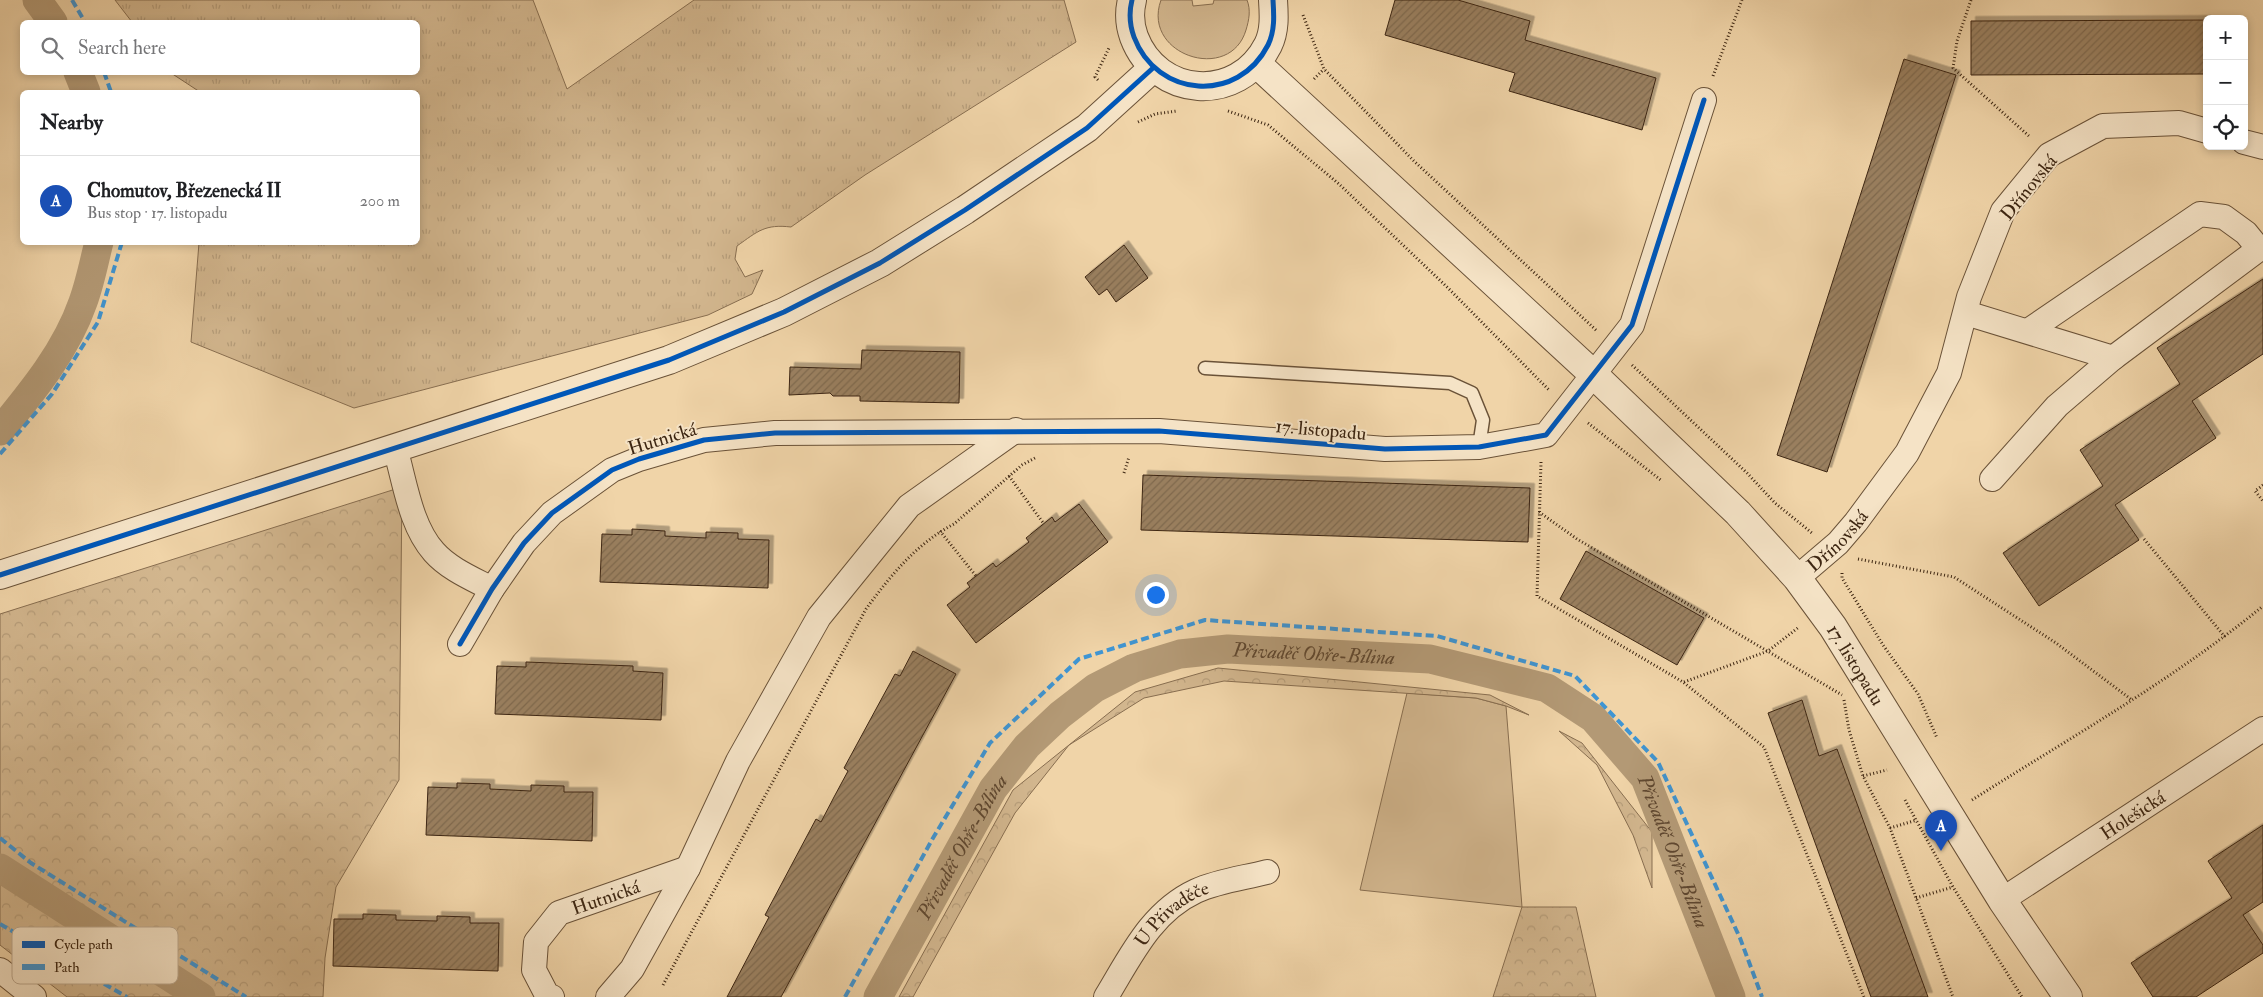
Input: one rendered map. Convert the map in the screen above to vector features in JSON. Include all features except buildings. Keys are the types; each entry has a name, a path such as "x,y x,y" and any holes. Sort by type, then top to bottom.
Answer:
{"street":[{"path":"1132,0 1131,29 1139,50 1153,68 1172,81 1194,86 1217,86 1238,78 1256,63 1269,44 1274,22 1273,0"},
{"name":"17. listopadu","path":"1256,63 1593,374 1738,513 1797,578 1833,627 2002,900 2068,997"},
{"path":"0,575 669,360 784,312 880,263 965,210 1087,128 1153,68"},
{"path":"1546,435 1569,408 1593,374 1616,348 1632,325 1704,100"},
{"name":"Dřínovská","path":"1797,578 1838,542 1856,522 1907,453 1950,373 1969,297 2003,211 2049,154 2103,126 2179,124 2203,130"},
{"path":"2248,143 2263,147"},
{"path":"1992,479 2057,406 2113,358 2261,248 2246,233 2224,217 2200,214 2028,331"},
{"path":"1966,313 2113,358"},
{"name":"17. listopadu","path":"1016,430 1159,431 1385,449 1479,446 1546,435"},
{"name":"Hutnická","path":"460,644 492,589 524,543 552,513 612,470 639,459 704,440 775,433 1016,430"},
{"name":"Hutnická","path":"608,997 632,968 688,868 738,761 819,617 910,506 1016,430"},
{"path":"395,448 423,538 435,553 453,568 492,589"},
{"name":"Holešická","path":"2002,900 2263,729"},
{"name":"Hutnická","path":"552,997 547,994 534,970 536,942 559,913 688,868"},
{"name":"U Přivaděče","path":"1106,997 1148,928 1164,912 1197,891 1267,872"},
{"path":"0,970 12,980"},
{"path":"18,984 34,997"}],"lane":[{"path":"1205,368 1450,383 1472,393 1483,420 1479,446"}],"path":[{"path":"1704,100 1742,0"},
{"path":"1971,0 1957,41 1953,68 2049,154"},
{"path":"1112,39 1107,56 1095,78 1136,122 1155,114 1182,111"},
{"path":"1219,110 1228,110 1268,125 1339,184 1447,286 1569,408 1663,482"},
{"path":"1546,435 1541,452 1537,596 1683,682 1764,747 1864,997"},
{"path":"1120,456 1129,457"},
{"path":"664,985 866,609 900,564 940,531 954,524 1022,465 1038,457"},
{"path":"1009,476 1044,524"},
{"path":"2263,485 2255,491 2263,501"},
{"path":"1539,512 1577,539 1844,696"},
{"path":"940,531 976,576"},
{"path":"2144,539 2225,637"},
{"path":"1850,558 1954,577 2056,642 2132,700"},
{"path":"1971,801 2132,700 2225,637 2263,606"},
{"path":"1795,620 1806,634"},
{"path":"1683,682 1768,651 1801,626"},
{"path":"1839,688 1849,704"},
{"path":"1844,696 1849,730 1863,776 1890,828 1953,997"},
{"path":"1882,761 1892,778"},
{"path":"1863,776 1887,770"},
{"path":"1902,795 1953,888 2022,997"},
{"path":"1890,828 1916,820"},
{"path":"1916,898 1953,888"}],"green space":[{"path":"115,0 533,0 567,89 694,0 1064,0 1076,42 865,175 791,227 782,226 762,230 737,246 735,259 745,277 763,270 752,294 708,315 354,408 191,342 199,245 420,245 420,90 197,90 174,75 420,75 420,20 130,20"},
{"path":"1161,0 1192,0 1193,6 1213,4 1214,0 1247,0 1249,15 1246,30 1237,46 1223,56 1207,59 1190,56 1175,48 1164,35 1158,19"},
{"path":"402,487 399,780 336,887 325,958 323,997 67,997 50,984 178,984 178,927 12,927 12,954 0,945 0,614"},
{"path":"1218,668 1490,695 1529,715 1506,706 1476,698 1224,681 1144,698 1069,745 1135,692"},
{"path":"1407,693 1476,698 1506,706 1522,907 1360,890"},
{"path":"1559,731 1582,743 1652,832 1652,888 1633,835 1597,765"},
{"path":"1069,745 1015,813 913,997 899,997 1013,790"},
{"path":"1522,907 1576,907 1596,997 1493,997"}],"waterway":[{"name":"Přivaděč Ohře-Bílina","path":"37,0 52,20"},
{"name":"Přivaděč Ohře-Bílina","path":"79,75 85,90"},
{"name":"Přivaděč Ohře-Bílina","path":"0,431 36,386 58,354 76,320 90,280 98,245"},
{"name":"Přivaděč Ohře-Bílina","path":"878,997 993,789 1027,746 1060,715 1095,688 1134,668 1180,654 1228,649 1430,659 1547,688 1593,718 1645,778 1731,997"},
{"name":"Přivaděč Ohře-Bílina","path":"0,868 92,927"},
{"name":"Přivaděč Ohře-Bílina","path":"178,982 201,997"}],"marked path":[{"path":"72,0 84,20"},
{"path":"105,75 110,90"},
{"path":"0,454 52,394 98,322 121,245"},
{"path":"845,997 933,838 990,743 1079,659 1205,620 1437,636 1575,676 1658,762 1740,938 1762,997"},
{"path":"0,838 31,863 134,927"},
{"path":"0,924 12,931"},
{"path":"178,955 246,997"},
{"path":"104,984 127,997"}],"cycle path":[{"path":"1132,0 1130,14 1134,37 1145,57 1160,72 1179,82 1198,86 1218,84 1238,77 1255,64 1268,45 1272,34 1273,0"},
{"path":"0,575 669,360 784,312 880,263 965,210 1087,128 1153,68"},
{"path":"460,644 492,589 524,543 552,513 612,470 639,459 704,440 775,433 1159,431 1385,449 1479,447 1546,435 1632,325 1704,100"}],"place":[{"name":"Chomutov, Březenecká II","path":"1941,851"}]}
